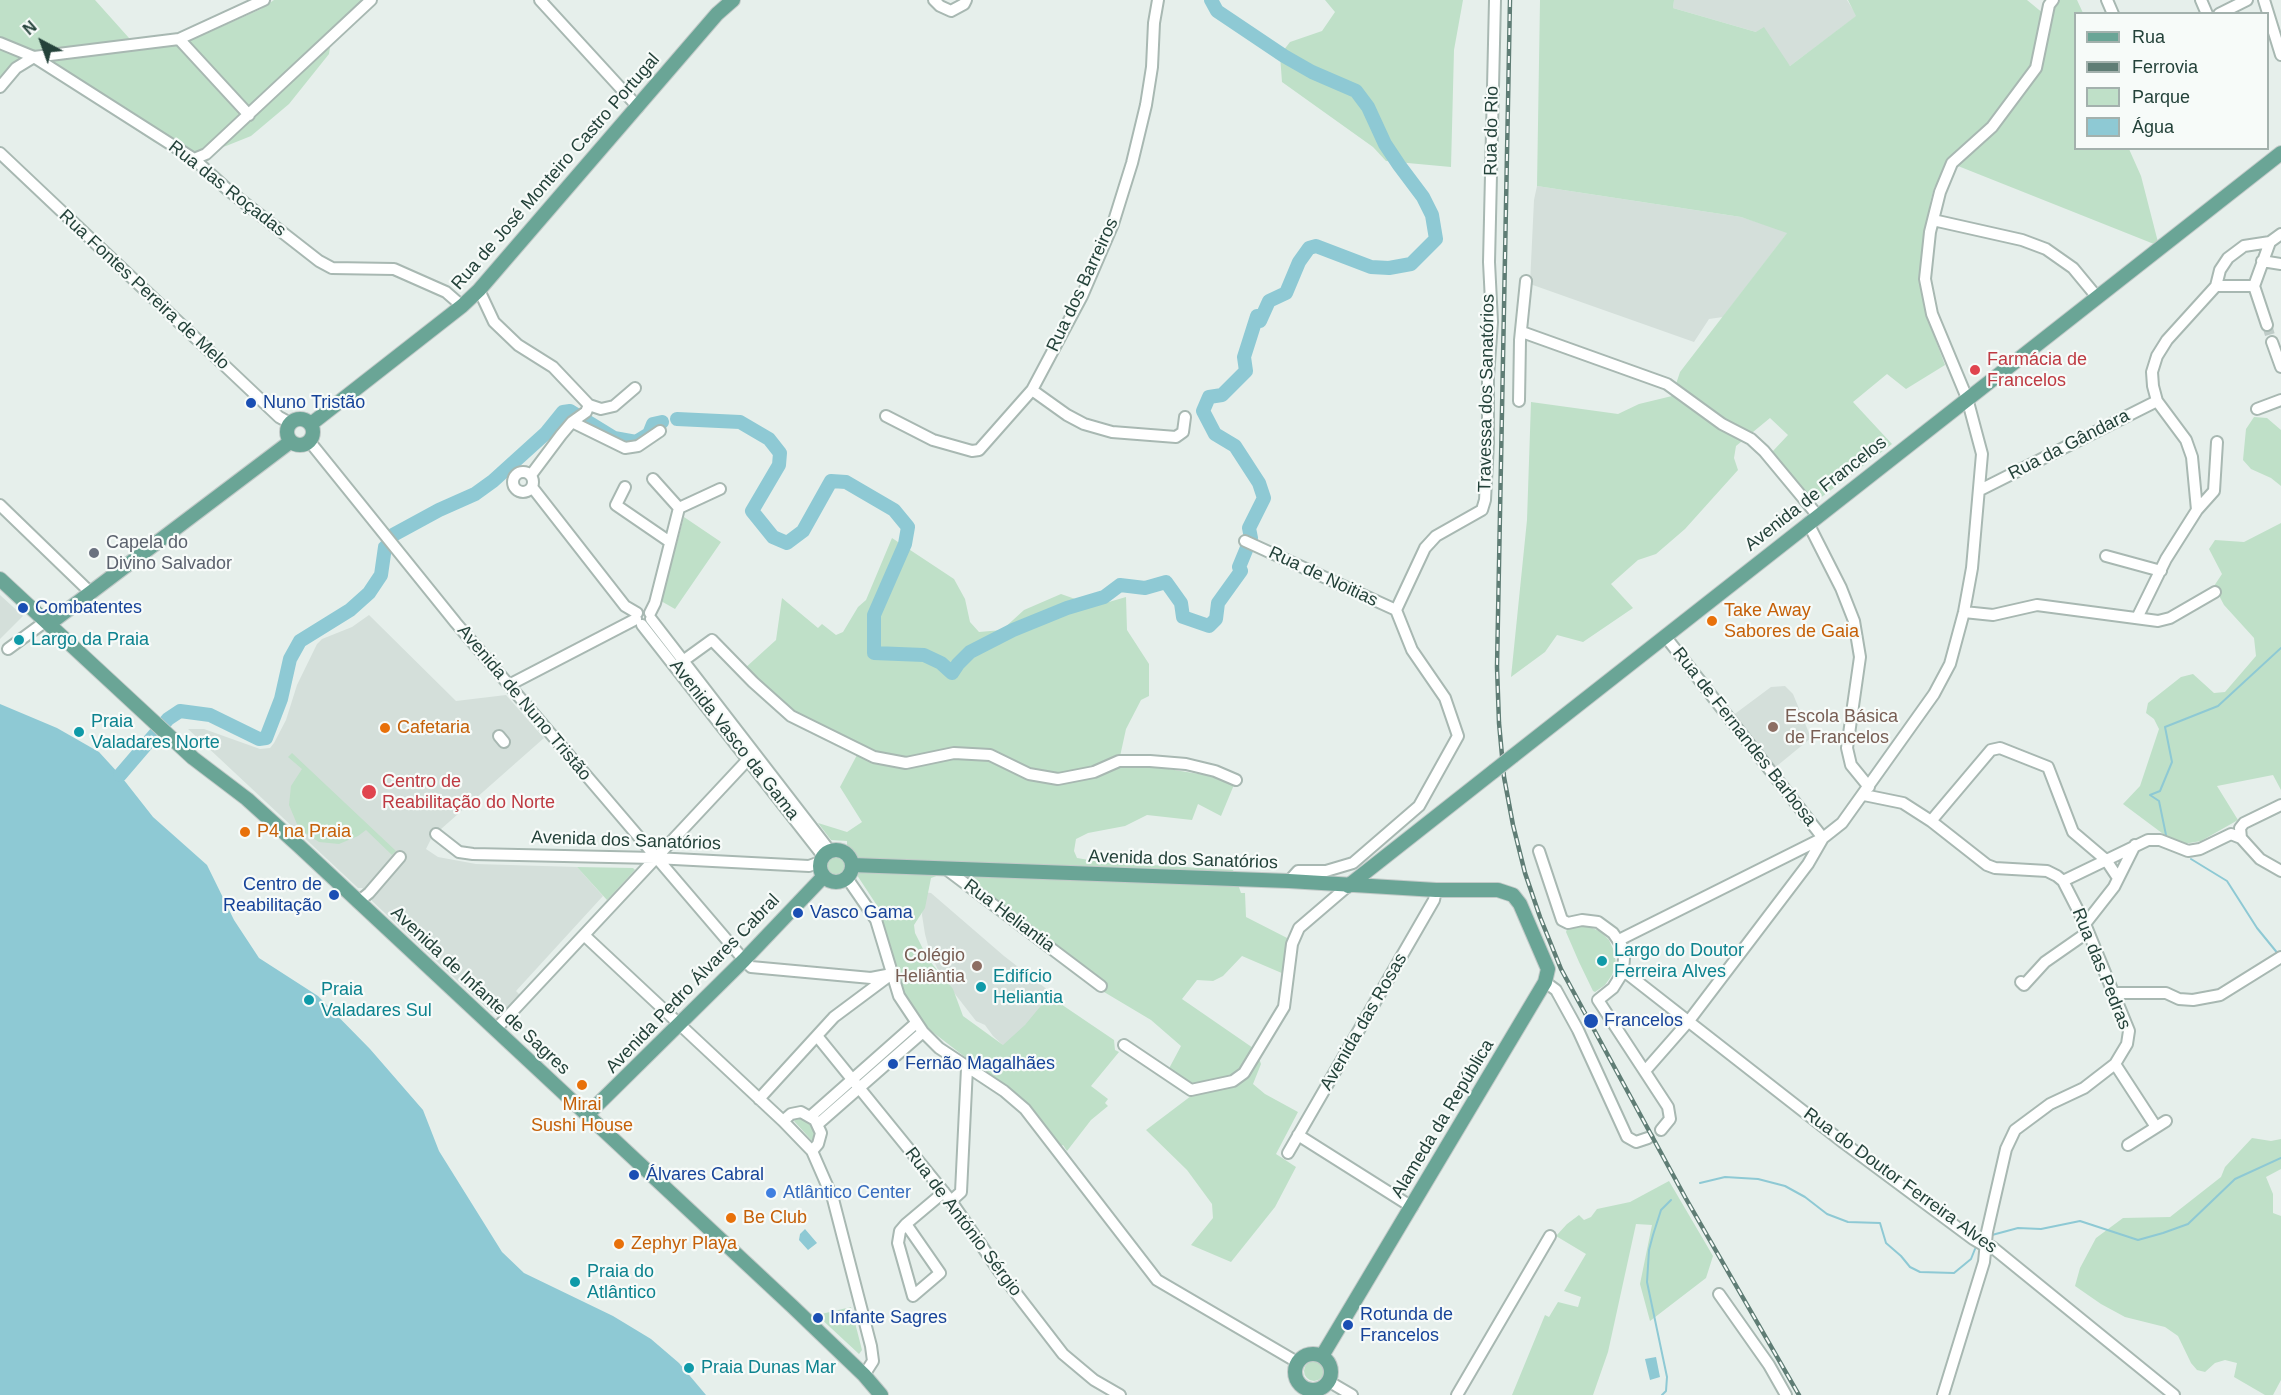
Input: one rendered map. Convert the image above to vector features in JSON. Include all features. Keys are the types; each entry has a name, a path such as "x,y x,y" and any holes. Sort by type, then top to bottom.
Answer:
{"main road":[{"name":"Rua de José Monteiro Castro Portugal","path":"311,424 462,306 479,290 717,14 733,0"},
{"name":"Avenida de Francelos","path":"1348,886 2281,153"},
{"path":"303,419 311,424 313,435 310,442 298,446 290,442 287,430 290,423 303,419"},
{"path":"46,621 57,618 290,442"},
{"name":"Avenida de Infante de Sagres","path":"0,579 193,758 247,799 362,898 587,1116 864,1375 881,1395"},
{"path":"824,861 844,853 849,871"},
{"name":"Avenida dos Sanatórios","path":"824,861 832,882 838,882 849,871 945,869 1289,881 1436,890 1498,890 1513,896 1520,904 1548,969 1545,982"},
{"name":"Avenida Pedro Álvares Cabral","path":"587,1116 744,960 824,861"},
{"path":"1374,865 1385,887"},
{"name":"Alameda da República","path":"1322,1356 1545,982"},
{"path":"1308,1354 1322,1356 1330,1367 1328,1381 1317,1389 1301,1391 1295,1376 1297,1362 1308,1354"}],"street":[{"path":"0,87 16,68 34,57 179,39 264,0"},
{"path":"194,159 206,154 372,0"},
{"path":"540,0 638,107"},
{"path":"934,0 951,11 964,4 966,0"},
{"name":"Rua dos Barreiros","path":"886,416 933,440 972,451 979,450 1032,390 1082,296 1113,224 1132,163 1146,105 1158,0"},
{"name":"Rua do Rio","path":"1489,262 1496,0"},
{"path":"1619,940 1823,838 1842,823 1934,694 1950,664 1964,612 1972,568 1982,454 1967,398 1932,314 1925,279 1933,220 1940,192 1952,164 1992,127 2036,68 2049,5 2053,0"},
{"path":"2223,12 2247,0"},
{"path":"2269,16 2281,55"},
{"path":"179,39 249,114"},
{"name":"Rua das Roçadas","path":"0,44 34,57 194,159 228,190 319,261 332,267 394,269 446,292 462,306"},
{"name":"Rua Fontes Pereira de Melo","path":"0,153 279,417 290,423"},
{"path":"1933,220 2022,240 2046,249 2073,268 2097,297"},
{"path":"2197,510 2198,496 2192,457 2186,440 2157,401 2152,372 2157,356 2167,340 2216,286 2220,270 2228,258 2244,246 2270,242 2281,234"},
{"path":"2267,325 2254,286 2270,242"},
{"path":"2262,261 2281,264"},
{"name":"Travessa dos Sanatórios","path":"1396,610 1425,549 1436,536 1482,510 1485,500 1488,377 1492,322 1489,262"},
{"path":"1519,401 1520,340 1526,281"},
{"path":"2216,286 2254,286"},
{"path":"479,290 494,322 518,345 553,367 581,414 625,447 638,446 660,431"},
{"path":"1522,332 1667,384 1722,424 1751,439 1764,451 1813,519 1854,621 1860,657 1847,748 1851,765 1866,791 1902,802 1931,821 1987,865 1995,868 2047,871 2063,881 2148,840 2160,840 2188,850 2200,849 2232,834 2241,838 2260,859 2281,872"},
{"path":"2272,342 2281,367"},
{"path":"531,475 550,448 581,414 614,406 635,388"},
{"path":"1032,390 1084,424 1112,432 1176,438 1183,432 1185,417"},
{"path":"2257,409 2281,400"},
{"name":"Rua da Gândara","path":"1980,490 2157,401"},
{"path":"2137,618 2166,559 2197,510 2214,491 2217,441"},
{"name":"Avenida de Nuno Tristão","path":"310,442 509,685 744,960"},
{"path":"522,472 531,475 532,488 527,492 520,492 515,488 513,482 516,476 522,472"},
{"path":"653,479 679,508"},
{"path":"625,487 616,505 670,542"},
{"name":"Avenida Vasco da Gama","path":"532,488 625,606 644,618 680,663 751,756 824,861"},
{"path":"679,508 720,489"},
{"path":"0,506 91,592"},
{"path":"509,685 644,618 655,603 679,508"},
{"name":"Rua de Noitias","path":"1247,542 1396,610"},
{"path":"2106,556 2161,571"},
{"path":"1964,612 1992,615 2037,605 2158,621 2170,618 2215,592"},
{"path":"1289,881 1298,871 1326,871 1353,863 1419,806 1458,736 1445,698 1412,650 1396,610"},
{"path":"8,649 46,621"},
{"name":"Rua de Fernandes Barbosa","path":"1665,636 1823,838"},
{"path":"680,663 712,640 753,682 791,716 874,758 906,763 954,753 990,755 1029,774 1058,779 1094,772 1119,761 1150,761 1186,764 1215,771 1236,780"},
{"path":"1931,821 1991,750 2000,748 2048,767 2073,832 2106,860 2118,878"},
{"path":"496,1029 751,756"},
{"path":"2241,838 2240,828 2244,823 2281,805"},
{"name":"Avenida dos Sanatórios","path":"436,834 459,852 473,854 655,858 809,866 824,861"},
{"path":"1645,1071 1688,1022 1808,864 1823,838"},
{"path":"2021,982 2024,985 2045,962 2087,928 2118,878 2135,845"},
{"path":"1539,851 1562,920 1568,923 1582,920 1599,922 1619,940 1624,958 1623,972 1614,988 1598,1000 1668,1107 1671,1114 1667,1124 1660,1131"},
{"path":"362,898 366,890 376,883 400,857"},
{"path":"2260,859 2281,864"},
{"name":"Rua Heliantia","path":"945,869 1101,986"},
{"path":"849,871 876,920 899,996 919,1028 939,1048 1004,1091 1024,1109 1157,1280 1297,1362"},
{"name":"Rua das Pedras","path":"1943,1395 1984,1262 1985,1246 2006,1149 2015,1131 2050,1104 2084,1088 2115,1064 2127,1044 2129,1031 2087,928 2063,881"},
{"path":"1124,1045 1191,1089 1233,1082 1244,1073 1284,1007 1292,944 1299,928 1348,886"},
{"name":"Avenida das Rosas","path":"1288,1153 1434,900 1436,890"},
{"path":"585,936 783,1121 812,1151 833,1199 872,1346 873,1360 864,1375"},
{"path":"2114,993 2166,993 2179,999 2193,1000 2220,995 2279,958"},
{"path":"744,960 751,967 871,978 892,974"},
{"name":"Rua do Doutor Ferreira Alves","path":"1623,972 1844,1143 1985,1246 1992,1247 2174,1395"},
{"path":"759,1099 834,1017 892,974"},
{"path":"1545,982 1556,990 1578,1030 1623,1131 1630,1140 1636,1142 1648,1138"},
{"path":"815,1120 919,1028"},
{"name":"Rua de António Sérgio","path":"817,1036 948,1197 999,1271 1063,1354 1094,1380 1120,1395"},
{"path":"2115,1064 2156,1127"},
{"path":"906,1224 940,1273 913,1296 898,1243 900,1231 906,1224 948,1197 961,1192 967,1068"},
{"path":"783,1121 795,1112 801,1112 815,1120 820,1138 812,1151"},
{"path":"2128,1145 2166,1121"},
{"path":"1298,1135 1412,1207"},
{"path":"1457,1395 1550,1236"},
{"path":"1719,1294 1762,1355 1786,1395"},
{"path":"1328,1381 1352,1395"}],"shaded area":[{"path":"1674,0 1847,0 1857,16 1790,66 1756,32 1673,8"},
{"path":"1537,186 1741,217 1788,232 1723,317 1709,319 1694,342 1530,284 1534,200"},
{"path":"0,595 23,616 0,639"},
{"name":"Centro de Reabilitação do Norte","path":"369,615 456,701 506,695 544,738 432,837 426,849 438,857 476,864 577,867 603,896 516,991 520,995 501,1014 492,1013 372,901 372,897 362,888 358,888 188,729 204,729 260,749 270,748 286,720 297,685 317,644 322,639 352,627"},
{"name":"Escola Básica de Francelos","path":"1785,686 1793,694 1811,738 1772,770 1732,716 1771,687"},
{"name":"Colégio Heliântia","path":"923,892 931,893 1004,956 1053,994 1008,1050 985,1025 976,1021 941,976 930,953 925,934 922,915"}],"green space":[{"path":"0,0 95,0 129,38 132,48 198,37 261,9 274,0 366,0 333,29 329,54 289,104 251,136 226,146 198,153 179,154 154,142 45,69 19,60 0,79"},
{"path":"1325,0 1463,0 1454,50 1451,167 1386,161 1373,147 1282,82 1280,55 1290,42 1322,31 1335,12"},
{"path":"1540,0 1674,0 1673,8 1756,32 1764,27 1790,66 1856,16 1848,0 2027,0 2044,14 2060,0 2077,0 2083,12 2074,12 2074,150 2129,150 2141,176 2159,246 1953,164 1943,173 1934,188 1930,203 1924,263 1919,281 1930,325 1945,365 1906,389 1887,374 1853,402 1892,444 1815,502 1772,452 1788,435 1770,418 1736,446 1734,458 1738,470 1685,529 1656,554 1638,560 1611,584 1633,608 1583,642 1557,635 1545,652 1511,677 1527,520 1531,402 1618,414 1639,404 1672,396 1680,372 1787,233 1741,217 1537,186"},
{"path":"2254,417 2267,418 2281,430 2281,486 2271,478 2251,469 2243,460 2246,429"},
{"path":"684,517 721,542 675,609 661,601"},
{"path":"2281,523 2281,790 2273,775 2217,786 2238,820 2201,841 2178,845 2123,804 2140,786 2159,729 2154,719 2146,713 2148,703 2181,677 2193,674 2214,693 2225,692 2256,656 2254,638 2224,605 2214,586 2222,574 2209,549 2215,540 2244,542"},
{"path":"892,538 954,579 965,599 970,622 979,632 1002,630 1024,610 1061,594 1095,606 1126,597 1127,630 1149,664 1149,696 1141,700 1126,729 1119,761 1236,780 1221,816 1198,804 1192,820 1147,815 1125,826 1088,833 1076,839 1074,851 1077,858 1101,862 1233,870 1241,893 1245,893 1246,917 1293,941 1284,974 1242,956 1223,976 1213,981 1197,980 1182,999 1256,1050 1261,1064 1253,1084 1265,1094 1298,1112 1276,1154 1296,1167 1275,1207 1231,1262 1191,1245 1213,1218 1212,1204 1187,1170 1146,1130 1191,1096 1165,1076 1181,1046 1151,1020 1094,986 957,878 942,874 931,878 925,908 914,925 915,933 928,959 953,989 963,1016 1003,1045 1025,1025 1049,996 1114,1040 1115,1050 1119,1052 1091,1086 1108,1099 1105,1103 1108,1106 1091,1120 1067,1151 1063,1145 1060,1147 1025,1103 926,1027 912,1012 901,993 878,907 847,860 847,841 831,840 818,823 847,832 862,822 840,787 857,755 855,748 785,707 744,669 776,640 782,598 818,628 822,624 836,635 843,632 858,607 866,600"},
{"path":"292,753 396,851 392,855 366,830 339,844 319,842 304,832 297,824 289,805 291,786 302,769 288,757"},
{"path":"836,856 843,859 846,866 843,873 836,876 829,873 826,866 829,859"},
{"path":"577,867 633,868 635,870 607,900"},
{"path":"1579,926 1590,927 1601,932 1609,940 1614,951 1616,963 1612,975 1605,985 1595,992 1566,932 1567,929"},
{"path":"795,1117 802,1117 815,1126 816,1137 813,1142 794,1121"},
{"path":"2252,1138 2271,1141 2281,1139 2281,1169 2266,1177 2273,1194 2273,1213 2281,1216 2281,1380 2273,1395 2265,1395 2234,1377 2237,1363 2225,1360 2215,1363 2205,1372 2197,1370 2191,1363 2178,1336 2165,1327 2125,1317 2075,1286 2080,1268 2096,1238 2123,1218 2170,1217 2221,1177 2225,1167"},
{"path":"1669,1181 1713,1256 1706,1278 1650,1321 1640,1284 1652,1225 1636,1224 1608,1352 1593,1395 1512,1395 1545,1315 1549,1317 1558,1302 1578,1307 1581,1297 1564,1291 1586,1254 1556,1236 1579,1215 1584,1220 1591,1217 1597,1209 1630,1202"},
{"path":"851,1307 862,1350 859,1354 817,1315"},
{"path":"1314,1361 1321,1364 1324,1371 1321,1378 1314,1381 1307,1378 1304,1371 1307,1364"}],"water":[{"path":"0,704 57,728 99,752 153,817 207,865 234,920 259,958 318,996 370,1049 423,1110 439,1151 502,1252 524,1273 613,1316 651,1339 679,1363 706,1395 0,1395"},
{"path":"805,1229 817,1243 808,1250 799,1240 800,1234"},
{"path":"1656,1357 1660,1377 1650,1380 1645,1359"}],"waterway":[{"path":"677,419 740,422 769,439 780,453 779,465 752,511 773,537 787,543 803,531 831,481 846,482 894,510 908,527 905,544 874,615 874,653 924,655 941,663 952,673 970,652 1013,630 1067,608 1104,597 1120,585 1145,588 1166,582 1181,603 1183,617 1209,626 1216,619 1218,603 1241,571 1239,567 1251,538 1249,528 1264,498 1259,483 1235,446 1215,434 1203,411 1209,397 1222,395 1246,371 1244,357 1257,316 1260,321 1269,301 1286,293 1299,262 1309,248 1316,246 1371,267 1389,268 1411,264 1436,239 1432,215 1423,197 1385,144 1368,107 1356,91 1312,72 1284,56 1217,11 1211,0"},
{"path":"393,535 475,494 493,481 546,433 563,412 570,411 614,438 636,442 649,434 653,424 662,422"},
{"path":"120,775 168,719 180,711 210,715 259,739 266,738 281,699 290,659 300,641 350,610 369,593 381,575 385,547"},
{"path":"2166,835 2159,801 2150,795 2160,791 2172,762 2165,727 2218,706 2281,648"},
{"path":"2191,859 2227,881 2257,928 2279,955"},
{"path":"1992,1235 2018,1228 2041,1229 2080,1221 2138,1240 2188,1224 2235,1179 2281,1158"},
{"path":"1700,1183 1725,1177 1758,1179 1785,1186 1805,1197 1827,1214 1848,1222 1880,1223 1886,1243 1910,1267 1920,1272 1954,1273 1971,1259 1975,1249"},
{"path":"1662,1395 1666,1391 1667,1377 1647,1282 1649,1250 1653,1235 1661,1210 1671,1200"}],"tunnel":[{"path":"2267,325 2272,342"}],"railway":[{"path":"1510,0 1497,667 1504,777 1513,825 1525,873 1561,969 1685,1197 1799,1395"}],"place":[{"name":"Farmácia de Francelos","path":"1975,370"},
{"name":"Nuno Tristão","path":"251,403"},
{"name":"Capela do Divino Salvador","path":"94,553"},
{"name":"Combatentes","path":"23,608"},
{"name":"Take Away Sabores de Gaia","path":"1712,621"},
{"name":"Largo da Praia","path":"19,640"},
{"name":"Escola Básica de Francelos","path":"1773,727"},
{"name":"Cafetaria","path":"385,728"},
{"name":"Praia Valadares Norte","path":"79,732"},
{"name":"Centro de Reabilitação do Norte","path":"369,792"},
{"name":"P4 na Praia","path":"245,832"},
{"name":"Centro de Reabilitação","path":"334,895"},
{"name":"Vasco Gama","path":"798,913"},
{"name":"Largo do Doutor Ferreira Alves","path":"1602,961"},
{"name":"Colégio Heliântia","path":"977,966"},
{"name":"Edifício Heliantia","path":"981,987"},
{"name":"Praia Valadares Sul","path":"309,1000"},
{"name":"Francelos","path":"1591,1021"},
{"name":"Fernão Magalhães","path":"893,1064"},
{"name":"Mirai Sushi House","path":"582,1085"},
{"name":"Álvares Cabral","path":"634,1175"},
{"name":"Atlântico Center","path":"771,1193"},
{"name":"Be Club","path":"731,1218"},
{"name":"Zephyr Playa","path":"619,1244"},
{"name":"Praia do Atlântico","path":"575,1282"},
{"name":"Infante Sagres","path":"818,1318"},
{"name":"Rotunda de Francelos","path":"1348,1325"},
{"name":"Praia Dunas Mar","path":"689,1368"}]}
